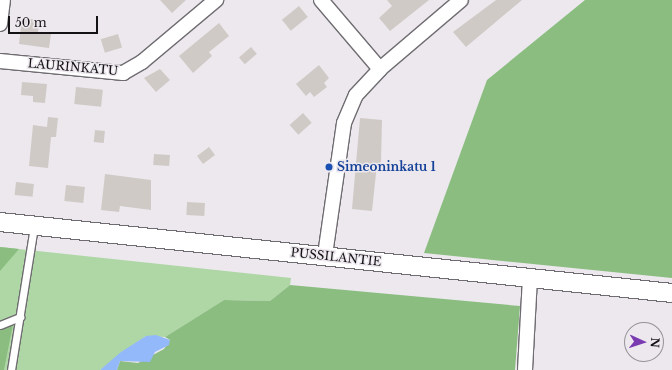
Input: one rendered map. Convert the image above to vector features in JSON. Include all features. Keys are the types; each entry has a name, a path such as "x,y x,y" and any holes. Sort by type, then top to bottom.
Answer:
{"street":[{"path":"0,24 3,0"},
{"name":"LAURINKATU","path":"0,61 123,73 142,62 216,0"},
{"path":"321,0 380,69"},
{"path":"325,255 344,123 356,95 380,69 461,0"},
{"name":"PUSSILANTIE","path":"0,222 325,255 672,293"},
{"path":"525,370 530,278"}],"lane":[{"path":"11,370 34,226"},
{"path":"0,325 20,317"}],"green space":[{"path":"585,0 672,0 672,278 424,253 487,80"},
{"path":"0,247 291,278 290,285 270,301 224,300 165,337 146,336 100,370 0,370"},
{"path":"0,247 19,249 0,271"},
{"path":"290,285 520,306 515,370 117,370 120,361 138,363 164,349 170,340 165,337 224,300 270,301"},
{"path":"13,324 4,370 0,370 0,330"}],"water":[{"path":"156,335 170,340 169,345 155,352 150,362 120,361 117,370 100,370 121,352 146,336"}],"building":[{"path":"160,0 186,0 172,13"},
{"path":"387,0 429,0 390,31 379,18 392,6"},
{"path":"496,0 522,0 466,47 453,32"},
{"path":"299,6 308,17 291,31 282,20"},
{"path":"22,18 40,20 38,32 51,34 49,48 19,44"},
{"path":"219,23 229,36 209,52 212,56 193,73 179,56"},
{"path":"118,34 122,47 105,53 101,39"},
{"path":"251,47 257,54 245,64 239,57"},
{"path":"319,65 329,78 324,83 327,87 314,97 310,92 306,96 296,84"},
{"path":"160,69 170,80 156,92 144,78"},
{"path":"22,82 47,84 45,103 33,102 33,96 21,95"},
{"path":"76,87 103,90 101,107 74,104"},
{"path":"303,113 312,123 298,135 290,125"},
{"path":"48,117 58,118 56,137 51,137 48,168 29,166 33,125 47,127"},
{"path":"360,118 382,120 381,164 377,164 372,211 352,209"},
{"path":"95,130 105,131 104,143 94,142"},
{"path":"209,147 215,155 203,164 197,156"},
{"path":"154,154 170,155 169,166 153,165"},
{"path":"105,174 151,180 151,210 120,206 119,212 101,210"},
{"path":"16,182 34,184 33,197 15,195"},
{"path":"66,185 85,187 83,203 64,201"},
{"path":"187,202 205,203 204,216 186,215"}],"place":[{"name":"Simeoninkatu 1","path":"329,167"}]}
